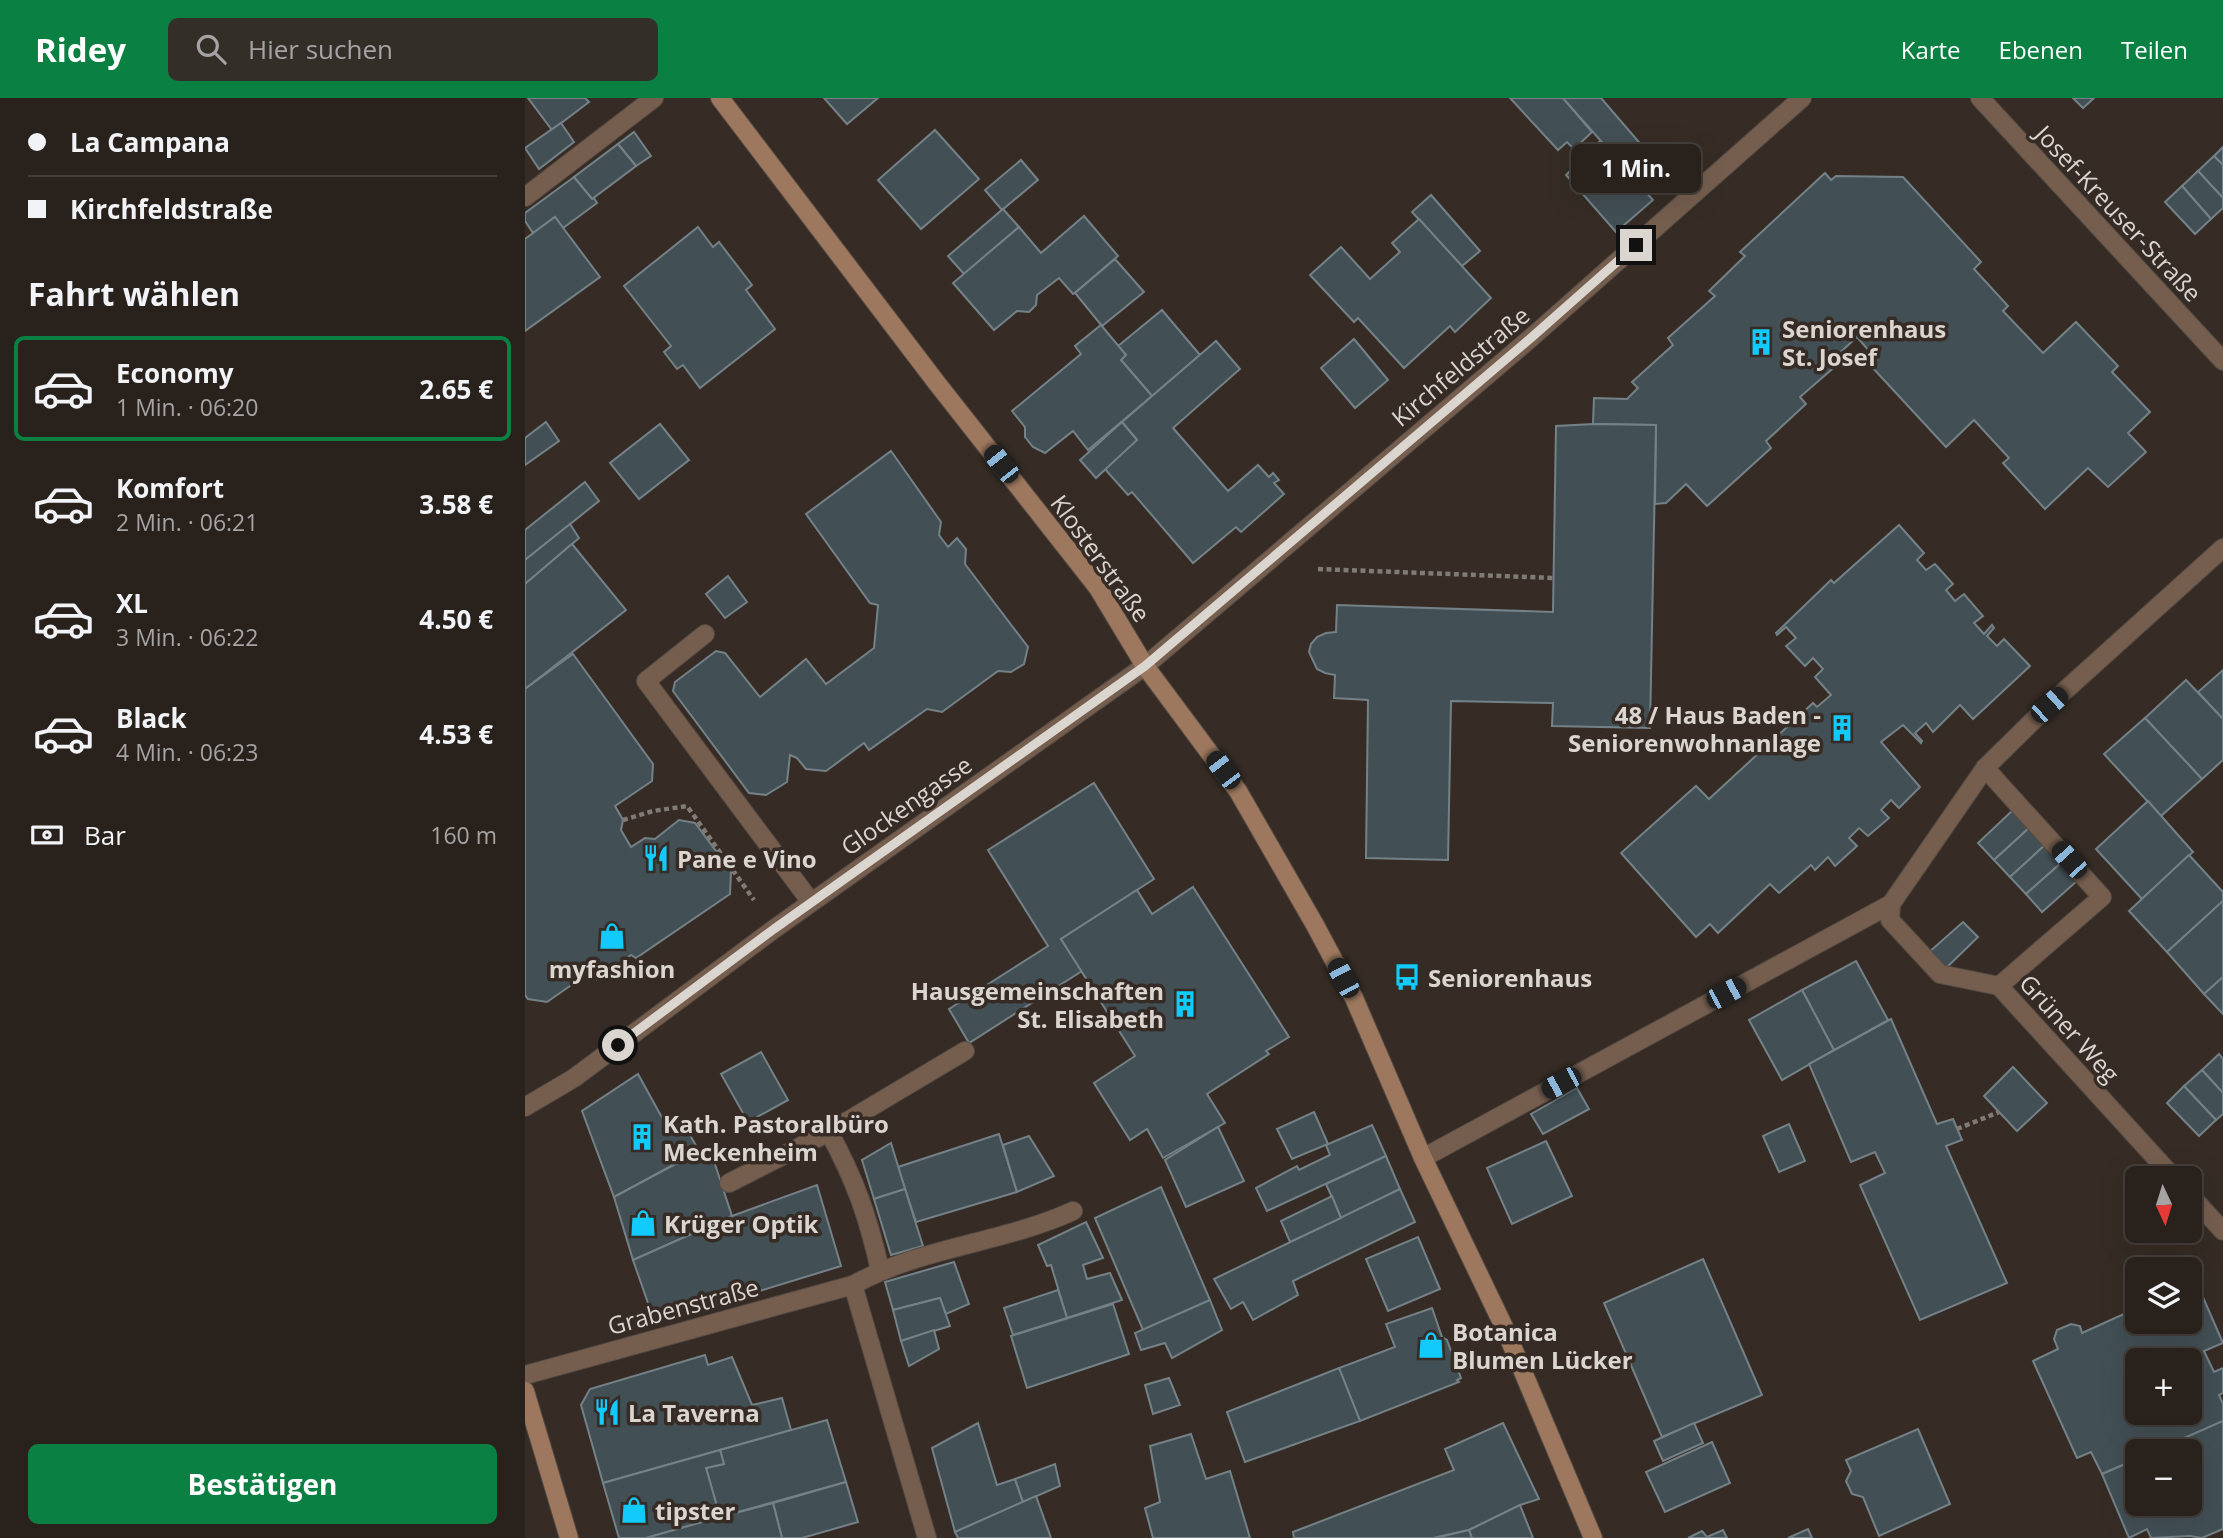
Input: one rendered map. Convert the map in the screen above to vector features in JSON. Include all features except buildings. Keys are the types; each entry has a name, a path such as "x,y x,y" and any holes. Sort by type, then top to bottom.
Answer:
{"main road":[{"name":"Klosterstraße","path":"720,98 936,382 1098,588 1145,666 1238,791 1354,998 1423,1158 1504,1329 1593,1538"},
{"path":"525,1391 569,1538"}],"street":[{"path":"525,197 655,98"},
{"name":"Kirchfeldstraße","path":"1145,666 1532,337 1802,98"},
{"name":"Josef-Kreuser-Straße","path":"1980,98 2223,361"},
{"path":"1423,1158 1891,904 1985,768 2049,705 2223,548"},
{"path":"705,634 646,681 811,902"},
{"name":"Glockengasse","path":"525,1107 574,1078 811,902 1145,666"},
{"name":"Grüner Weg","path":"1985,768 2102,897 1999,986 2163,1166"},
{"path":"1891,904 1890,920 1940,974 1999,986"},
{"path":"729,1183 829,1132 965,1051"},
{"path":"829,1132 849,1168 869,1220 880,1270"},
{"path":"2202,1208 2223,1231"},
{"name":"Grabenstraße","path":"525,1375 853,1285 880,1270 1042,1226 1073,1211"},
{"path":"853,1285 927,1538"}],"path":[{"path":"1261,566 1554,578"},
{"path":"623,820 653,811 687,806 774,929"},
{"path":"1957,1129 1999,1112"}],"place":[{"name":"Seniorenhaus St. Josef","path":"1761,342"},
{"name":"48 / Haus Baden - Seniorenwohnanlage","path":"1842,728"},
{"name":"Pane e Vino","path":"656,858"},
{"name":"myfashion","path":"612,936"},
{"name":"Seniorenhaus","path":"1407,977"},
{"name":"Hausgemeinschaften St. Elisabeth","path":"1185,1004"},
{"name":"Kath. Pastoralbüro Meckenheim","path":"642,1137"},
{"name":"Krüger Optik","path":"643,1223"},
{"name":"Botanica Blumen Lücker","path":"1431,1345"},
{"name":"La Taverna","path":"607,1412"},
{"name":"tipster","path":"634,1510"}],"route":[{"path":"618,1045 774,929 1145,666 1532,337 1636,245"}]}
